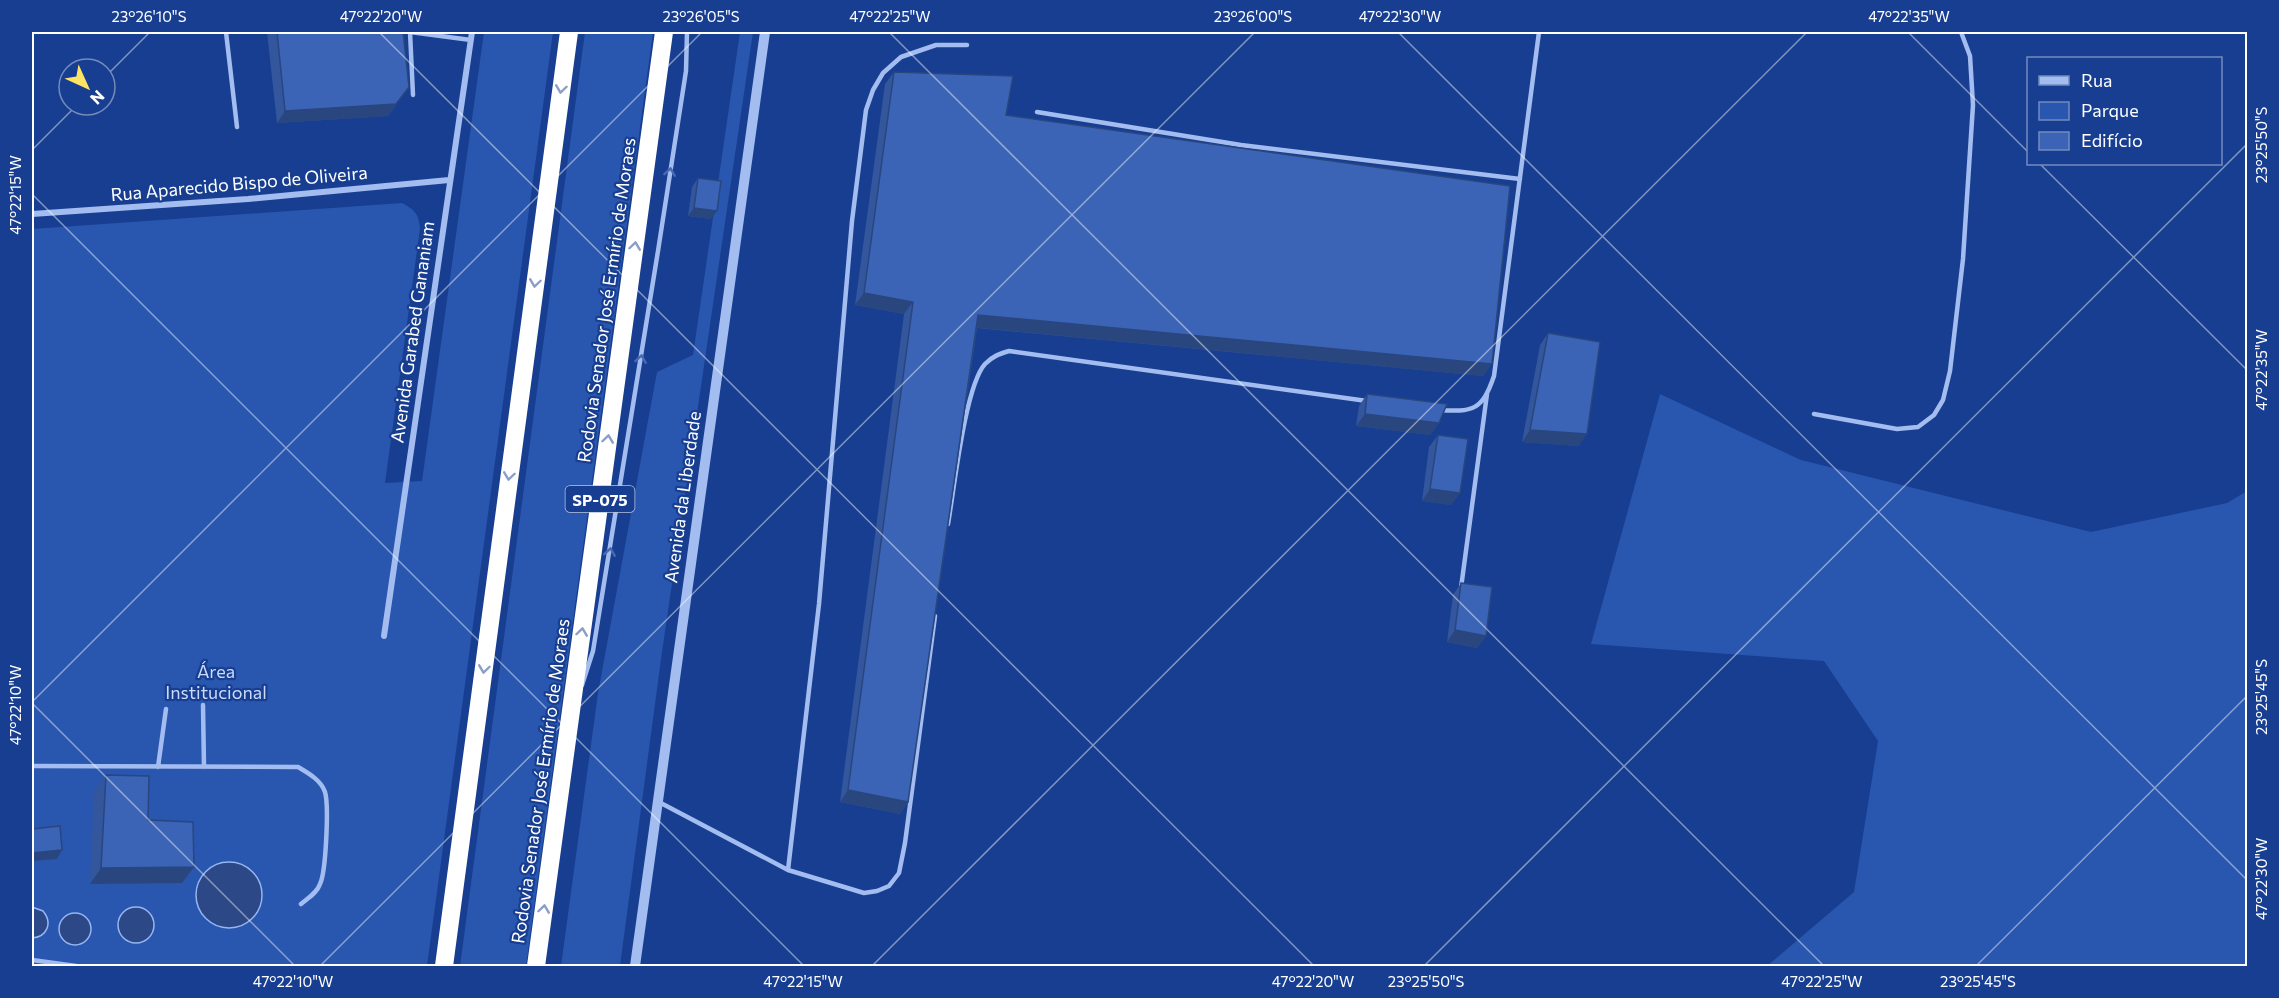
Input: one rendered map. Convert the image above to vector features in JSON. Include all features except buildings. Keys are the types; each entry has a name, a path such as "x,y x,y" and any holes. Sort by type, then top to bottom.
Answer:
{"highway":[{"path":"444,966 569,32"},
{"name":"Rodovia Senador José Ermírio de Moraes","path":"536,966 664,32"}],"street":[{"name":"Avenida Garabed Gananiam","path":"384,636 472,32"},
{"name":"Avenida da Liberdade","path":"635,966 765,32"},
{"name":"Rua Aparecido Bispo de Oliveira","path":"32,214 248,199 449,180"}],"lane":[{"path":"226,32 237,127"},
{"path":"413,95 410,32 471,40"},
{"path":"568,731 595,640 684,82 687,32"},
{"path":"1434,410 1466,412 1478,407 1487,394 1494,376 1539,32"},
{"path":"1814,414 1897,429 1918,427 1934,415 1943,400 1950,371 1963,259 1973,105 1970,56 1961,32"},
{"path":"788,870 819,604 848,254 866,110 873,90 883,73 901,57 936,45 967,45"},
{"path":"1037,112 1241,146 1520,179"},
{"path":"947,528 971,394 984,365 995,355 1009,351 1377,402"},
{"path":"1461,588 1487,394"},
{"path":"657,801 788,870 864,893 878,891 889,886 899,873 907,831 936,609"},
{"path":"203,705 204,767"},
{"path":"158,767 166,709"},
{"path":"32,766 298,767 313,776 324,791 327,821 321,883 315,892 301,904"},
{"path":"32,960 76,966"}],"green space":[{"name":"Área Institucional","path":"484,32 553,32 427,966 32,966 32,229 402,203 413,210 419,220 420,229 385,483 422,481"},
{"path":"585,32 653,32 526,966 460,966"},
{"path":"740,32 753,32 662,652 620,966 561,966 598,693 657,372 693,355"},
{"path":"1660,394 1801,460 2091,532 2227,503 2247,491 2247,966 1767,966 1854,892 1878,741 1824,661 1591,644"}],"shaded area":[{"path":"229,862 242,865 252,872 259,882 262,895 259,908 252,918 242,925 229,928 216,925 206,918 199,908 196,895 199,882 206,872 216,865"},
{"path":"32,907 43,911 48,925 45,932 32,938"},
{"path":"136,907 148,913 154,925 148,937 136,943 124,937 118,925 124,913"},
{"path":"75,913 86,918 91,929 86,940 75,945 64,940 59,929 64,918"}]}
